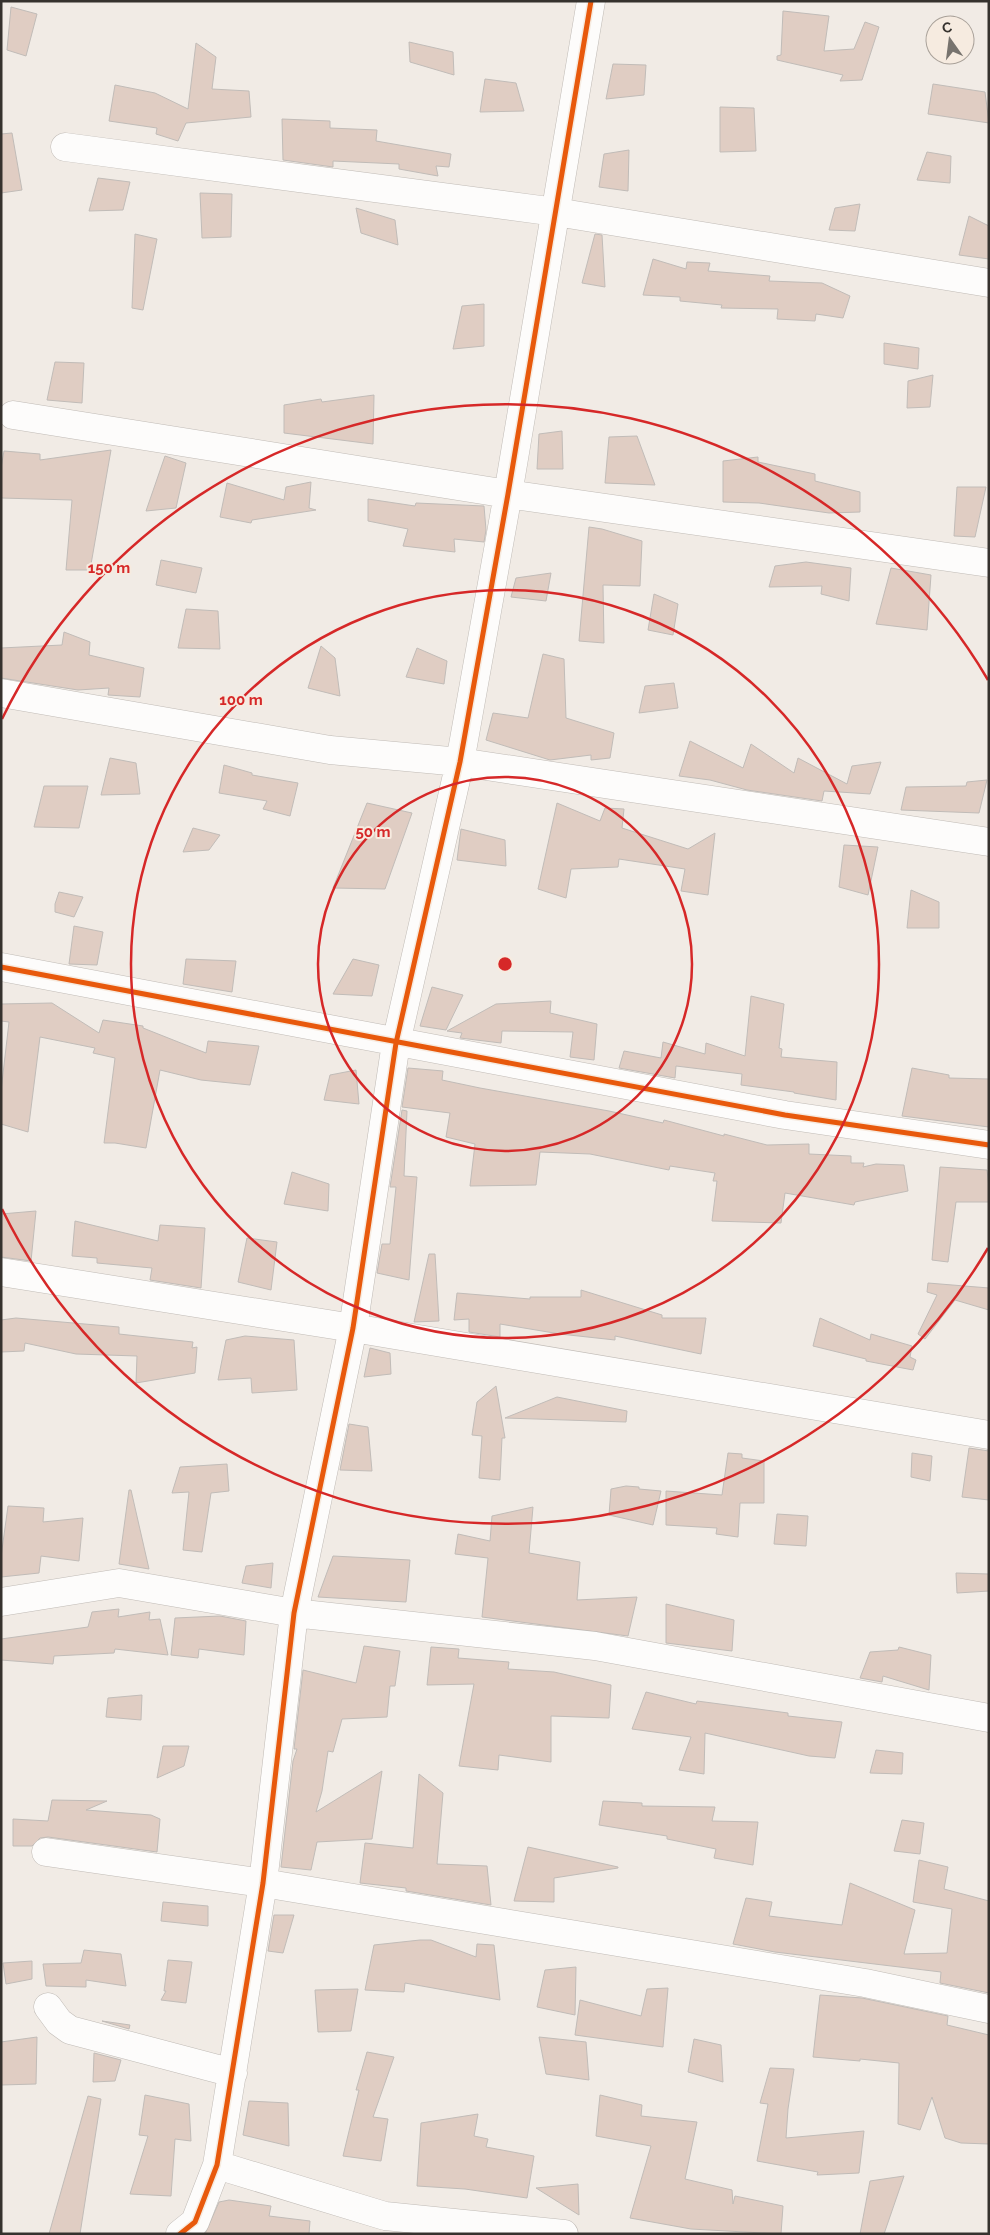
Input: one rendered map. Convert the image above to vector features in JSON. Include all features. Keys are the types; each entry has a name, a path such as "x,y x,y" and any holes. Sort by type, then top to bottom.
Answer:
{"street":[{"path":"180,2234 195,2222 218,2164 263,1883 294,1613 353,1328 396,1043 460,762 508,494 591,1"},
{"path":"65,147 556,212 989,283"},
{"path":"13,415 508,494 989,563"},
{"path":"1,693 330,750 460,762 989,842"},
{"path":"1,967 396,1043 785,1114 989,1145"},
{"path":"1,1272 353,1328 989,1435"},
{"path":"1,1602 119,1583 294,1613 595,1646 989,1718"},
{"path":"46,1852 263,1883 865,1983 989,2009"},
{"path":"48,2007 59,2022 70,2030 233,2073"},
{"path":"218,2164 386,2216 564,2234"}],"building":[{"path":"11,7 37,14 26,56 7,50"},
{"path":"783,11 829,16 824,51 854,49 865,22 879,27 862,80 840,81 843,75 777,60 777,56 781,55"},
{"path":"409,42 453,52 454,75 410,62"},
{"path":"196,43 216,57 212,89 249,91 251,117 186,123 178,141 156,134 157,128 109,121 115,85 155,93 188,109"},
{"path":"613,64 646,65 644,95 606,99"},
{"path":"485,79 516,83 524,111 480,112"},
{"path":"933,84 985,92 989,123 928,114"},
{"path":"720,107 754,108 756,151 720,152"},
{"path":"282,119 330,121 330,128 377,130 376,141 451,154 449,167 436,166 438,176 399,169 399,164 333,161 333,167 283,160"},
{"path":"12,133 22,190 1,193 1,134"},
{"path":"629,150 628,191 599,187 604,154"},
{"path":"927,152 951,156 950,183 917,180"},
{"path":"98,178 130,182 123,210 89,211"},
{"path":"200,193 232,194 231,237 202,238"},
{"path":"860,204 855,231 829,230 835,208"},
{"path":"356,208 395,220 398,245 361,233"},
{"path":"969,216 989,226 989,259 959,255"},
{"path":"135,234 157,239 143,310 132,308"},
{"path":"595,234 602,235 605,287 582,283"},
{"path":"653,259 686,269 687,262 710,263 708,271 770,276 769,281 822,283 850,296 843,318 816,314 815,321 777,319 778,309 721,308 722,305 680,301 680,297 643,295"},
{"path":"484,304 484,346 453,349 462,306"},
{"path":"884,343 919,348 918,369 884,364"},
{"path":"55,362 84,363 82,403 47,400"},
{"path":"933,375 930,407 907,408 908,381"},
{"path":"374,395 373,444 284,433 284,405 321,399 322,402"},
{"path":"562,431 563,469 537,469 539,434"},
{"path":"637,436 655,485 605,483 609,437"},
{"path":"111,450 90,570 66,570 72,500 1,498 1,468 4,451 40,454 40,460"},
{"path":"165,456 186,463 176,508 146,511"},
{"path":"758,457 758,462 815,474 815,481 860,492 860,512 829,513 759,503 723,502 723,461"},
{"path":"311,482 309,508 316,510 252,520 251,523 220,517 227,483 284,500 286,487"},
{"path":"957,487 986,487 975,537 954,536"},
{"path":"368,499 415,506 416,503 484,506 486,530 484,542 454,539 455,552 403,546 408,529 368,521"},
{"path":"589,527 642,541 640,586 603,585 604,643 579,641"},
{"path":"161,560 202,568 196,593 156,585"},
{"path":"806,562 851,568 849,601 821,594 822,586 769,587 775,566"},
{"path":"891,568 931,575 927,630 876,624"},
{"path":"551,573 546,601 511,597 516,578"},
{"path":"654,594 678,604 673,635 648,630"},
{"path":"186,609 218,611 220,649 178,648"},
{"path":"64,632 90,642 89,655 144,668 140,697 108,695 109,688 78,690 1,678 1,648 62,645"},
{"path":"321,646 335,658 340,696 308,688"},
{"path":"417,648 447,661 444,684 406,677"},
{"path":"543,654 564,659 566,718 614,733 610,758 591,760 591,755 550,760 486,740 493,713 528,718"},
{"path":"674,683 678,708 639,713 645,686"},
{"path":"690,741 743,768 751,744 794,773 798,758 847,784 852,766 881,762 870,794 824,791 822,801 747,790 710,780 679,776"},
{"path":"110,758 136,763 140,794 101,795"},
{"path":"224,765 252,773 252,775 298,783 290,816 263,809 267,801 219,793"},
{"path":"987,780 979,813 901,810 906,787 966,786 967,782"},
{"path":"44,786 88,786 79,828 34,827"},
{"path":"367,803 412,813 385,889 333,888"},
{"path":"557,803 600,821 605,808 624,809 622,828 688,849 715,833 708,895 681,891 685,869 619,859 618,867 571,869 566,898 538,889"},
{"path":"193,828 220,835 209,850 183,852"},
{"path":"461,829 505,840 506,866 457,860"},
{"path":"844,845 878,847 868,895 839,887"},
{"path":"911,890 939,902 939,928 907,928"},
{"path":"59,892 83,897 74,917 55,912 55,904"},
{"path":"74,926 103,932 97,965 69,964"},
{"path":"186,959 236,961 232,992 183,984"},
{"path":"353,959 379,965 372,996 333,994"},
{"path":"432,987 463,995 446,1030 420,1026"},
{"path":"751,996 784,1004 779,1048 782,1049 781,1057 837,1062 836,1100 741,1085 742,1074 676,1066 675,1078 619,1068 624,1051 661,1058 663,1042 705,1054 706,1043 745,1056"},
{"path":"551,1001 550,1013 597,1024 594,1060 570,1057 573,1032 502,1031 501,1043 460,1038 462,1033 447,1031 496,1004"},
{"path":"52,1003 99,1033 103,1020 143,1026 143,1028 206,1053 208,1041 259,1046 250,1085 201,1080 160,1070 146,1148 104,1143 115,1058 93,1053 95,1048 40,1037 28,1132 1,1124 1,1091 9,1022 1,1021 1,1004"},
{"path":"408,1068 443,1071 442,1080 663,1123 664,1120 767,1145 809,1144 809,1154 851,1156 851,1163 864,1163 863,1167 876,1164 904,1165 908,1191 855,1202 854,1205 785,1193 781,1223 712,1221 717,1181 713,1181 715,1173 670,1166 669,1170 590,1154 540,1152 536,1185 470,1186 475,1144 446,1137 450,1113 402,1107"},
{"path":"912,1068 949,1075 949,1078 989,1079 989,1127 902,1116"},
{"path":"356,1070 359,1104 324,1100 330,1075"},
{"path":"402,1110 407,1111 404,1176 417,1177 409,1280 377,1273 382,1244 390,1244 396,1187 390,1187"},
{"path":"940,1167 987,1170 989,1188 989,1202 956,1202 948,1262 932,1260"},
{"path":"292,1172 329,1184 328,1211 284,1204"},
{"path":"36,1211 31,1261 1,1257 1,1214"},
{"path":"75,1221 158,1241 160,1225 205,1228 201,1288 150,1280 152,1268 97,1263 97,1258 72,1256"},
{"path":"247,1238 277,1242 271,1290 238,1282"},
{"path":"429,1254 435,1254 439,1321 414,1322"},
{"path":"928,1283 989,1288 989,1310 955,1300 925,1339 918,1334 937,1295 927,1292"},
{"path":"581,1290 662,1315 662,1318 706,1318 701,1354 615,1336 615,1340 560,1334 500,1324 500,1337 469,1332 469,1319 454,1320 457,1293 530,1299 530,1297 581,1297"},
{"path":"16,1318 119,1327 119,1334 193,1342 192,1348 197,1347 195,1373 136,1383 137,1356 76,1354 25,1343 24,1351 1,1352 1,1320"},
{"path":"820,1318 870,1340 871,1334 912,1346 910,1357 916,1360 913,1370 866,1361 866,1359 813,1346"},
{"path":"245,1336 294,1340 297,1390 252,1393 251,1378 218,1380 226,1340"},
{"path":"370,1348 390,1353 391,1374 364,1377"},
{"path":"496,1386 505,1438 502,1438 500,1480 479,1478 482,1436 472,1435 477,1402"},
{"path":"557,1397 627,1411 626,1422 505,1418"},
{"path":"349,1424 368,1427 372,1471 340,1470"},
{"path":"969,1448 989,1451 989,1500 962,1497"},
{"path":"728,1453 742,1454 742,1458 764,1461 764,1503 740,1503 738,1537 716,1534 717,1528 666,1525 666,1491 722,1495"},
{"path":"912,1453 932,1456 930,1481 911,1477"},
{"path":"227,1464 229,1491 211,1493 202,1552 183,1550 189,1492 172,1493 180,1467"},
{"path":"626,1486 661,1491 653,1525 609,1515 611,1489"},
{"path":"129,1490 131,1490 149,1569 119,1564"},
{"path":"8,1506 44,1508 43,1522 83,1518 79,1561 41,1556 39,1573 1,1577 1,1557"},
{"path":"533,1507 529,1553 580,1562 577,1600 637,1597 628,1636 482,1617 488,1558 455,1554 458,1534 490,1541 492,1516"},
{"path":"777,1514 808,1516 806,1546 774,1544"},
{"path":"333,1556 410,1560 406,1602 318,1597"},
{"path":"273,1563 271,1588 242,1583 246,1566"},
{"path":"956,1573 989,1574 989,1591 957,1593"},
{"path":"666,1604 734,1620 732,1651 666,1643"},
{"path":"119,1609 118,1617 150,1612 149,1620 160,1619 168,1655 115,1649 114,1653 54,1656 53,1664 1,1660 1,1639 88,1627 92,1612"},
{"path":"220,1616 246,1621 244,1655 199,1649 198,1658 171,1655 175,1618"},
{"path":"364,1646 400,1651 395,1686 390,1686 387,1717 342,1719 333,1752 328,1751 322,1791 316,1812 382,1771 372,1839 317,1842 311,1870 281,1867 293,1761 297,1749 294,1749 303,1670 356,1683"},
{"path":"431,1647 459,1649 458,1658 509,1662 508,1669 554,1672 611,1685 609,1718 551,1716 551,1762 499,1755 498,1770 459,1766 474,1684 427,1685"},
{"path":"899,1647 931,1655 929,1690 883,1676 882,1682 860,1678 870,1652 898,1650"},
{"path":"646,1692 696,1704 697,1701 788,1713 788,1716 842,1722 835,1758 809,1756 705,1733 704,1774 679,1770 691,1737 632,1729"},
{"path":"142,1695 141,1720 106,1717 108,1698"},
{"path":"163,1746 189,1746 184,1766 157,1778"},
{"path":"876,1750 903,1753 902,1774 870,1773"},
{"path":"419,1774 443,1793 437,1864 487,1866 491,1905 406,1891 406,1888 360,1883 365,1843 413,1848"},
{"path":"52,1800 107,1801 86,1810 151,1815 160,1819 157,1852 48,1837 40,1838 32,1846 13,1846 13,1819 48,1821"},
{"path":"603,1801 642,1803 642,1806 715,1807 712,1821 758,1822 753,1865 714,1858 716,1849 667,1839 667,1836 599,1825"},
{"path":"902,1820 924,1823 920,1854 894,1851"},
{"path":"528,1847 618,1868 554,1878 554,1902 514,1901"},
{"path":"919,1860 948,1867 944,1889 989,1901 989,1993 940,1983 941,1972 775,1952 733,1944 746,1898 772,1902 769,1916 842,1925 850,1883 915,1910 904,1954 947,1953 952,1909 913,1902"},
{"path":"163,1902 208,1906 208,1926 161,1921"},
{"path":"274,1915 294,1915 283,1953 268,1951"},
{"path":"431,1940 476,1957 477,1944 494,1945 500,2000 405,1983 404,1992 365,1990 374,1945"},
{"path":"84,1950 121,1954 126,1986 86,1980 86,1987 46,1986 43,1964 81,1963"},
{"path":"168,1960 192,1962 186,2003 161,2000 166,1991 164,1991"},
{"path":"32,1961 32,1979 6,1984 3,1963"},
{"path":"576,1967 575,2015 537,2007 545,1970"},
{"path":"668,1988 663,2047 575,2035 580,2000 641,2016 647,1989"},
{"path":"358,1989 351,2031 318,2032 315,1990"},
{"path":"820,1995 862,1998 948,2016 947,2025 989,2035 989,2144 961,2143 945,2138 932,2097 920,2130 898,2124 899,2063 813,2057"},
{"path":"102,2021 130,2025 129,2029"},
{"path":"37,2037 36,2084 1,2085 1,2042"},
{"path":"539,2037 586,2042 589,2080 546,2074"},
{"path":"694,2039 721,2045 723,2082 688,2072"},
{"path":"367,2052 394,2057 373,2117 388,2119 381,2161 343,2156 359,2090 356,2090"},
{"path":"94,2053 121,2060 115,2081 93,2082"},
{"path":"770,2068 794,2069 786,2138 864,2131 859,2173 817,2175 818,2172 757,2161 768,2104 760,2103"},
{"path":"145,2095 189,2104 191,2141 175,2139 171,2196 130,2194 148,2136 139,2135"},
{"path":"600,2095 642,2105 641,2116 697,2122 685,2179 732,2190 733,2204 735,2196 783,2206 781,2234 691,2229 630,2218 651,2146 596,2136"},
{"path":"88,2096 101,2099 80,2234 49,2234"},
{"path":"249,2101 288,2103 289,2146 243,2135"},
{"path":"478,2114 474,2136 488,2139 486,2147 534,2156 527,2198 465,2189 417,2186 421,2123"},
{"path":"904,2176 884,2234 860,2234 870,2181"},
{"path":"578,2184 579,2215 536,2188"},
{"path":"229,2200 271,2206 269,2216 310,2221 309,2234 205,2234 219,2202"}],"cycle path":[{"path":"180,2234 195,2222 217,2165 263,1883 294,1613 353,1328 396,1043 460,762 508,494 591,1"},
{"path":"1,967 785,1115 989,1145"}]}
